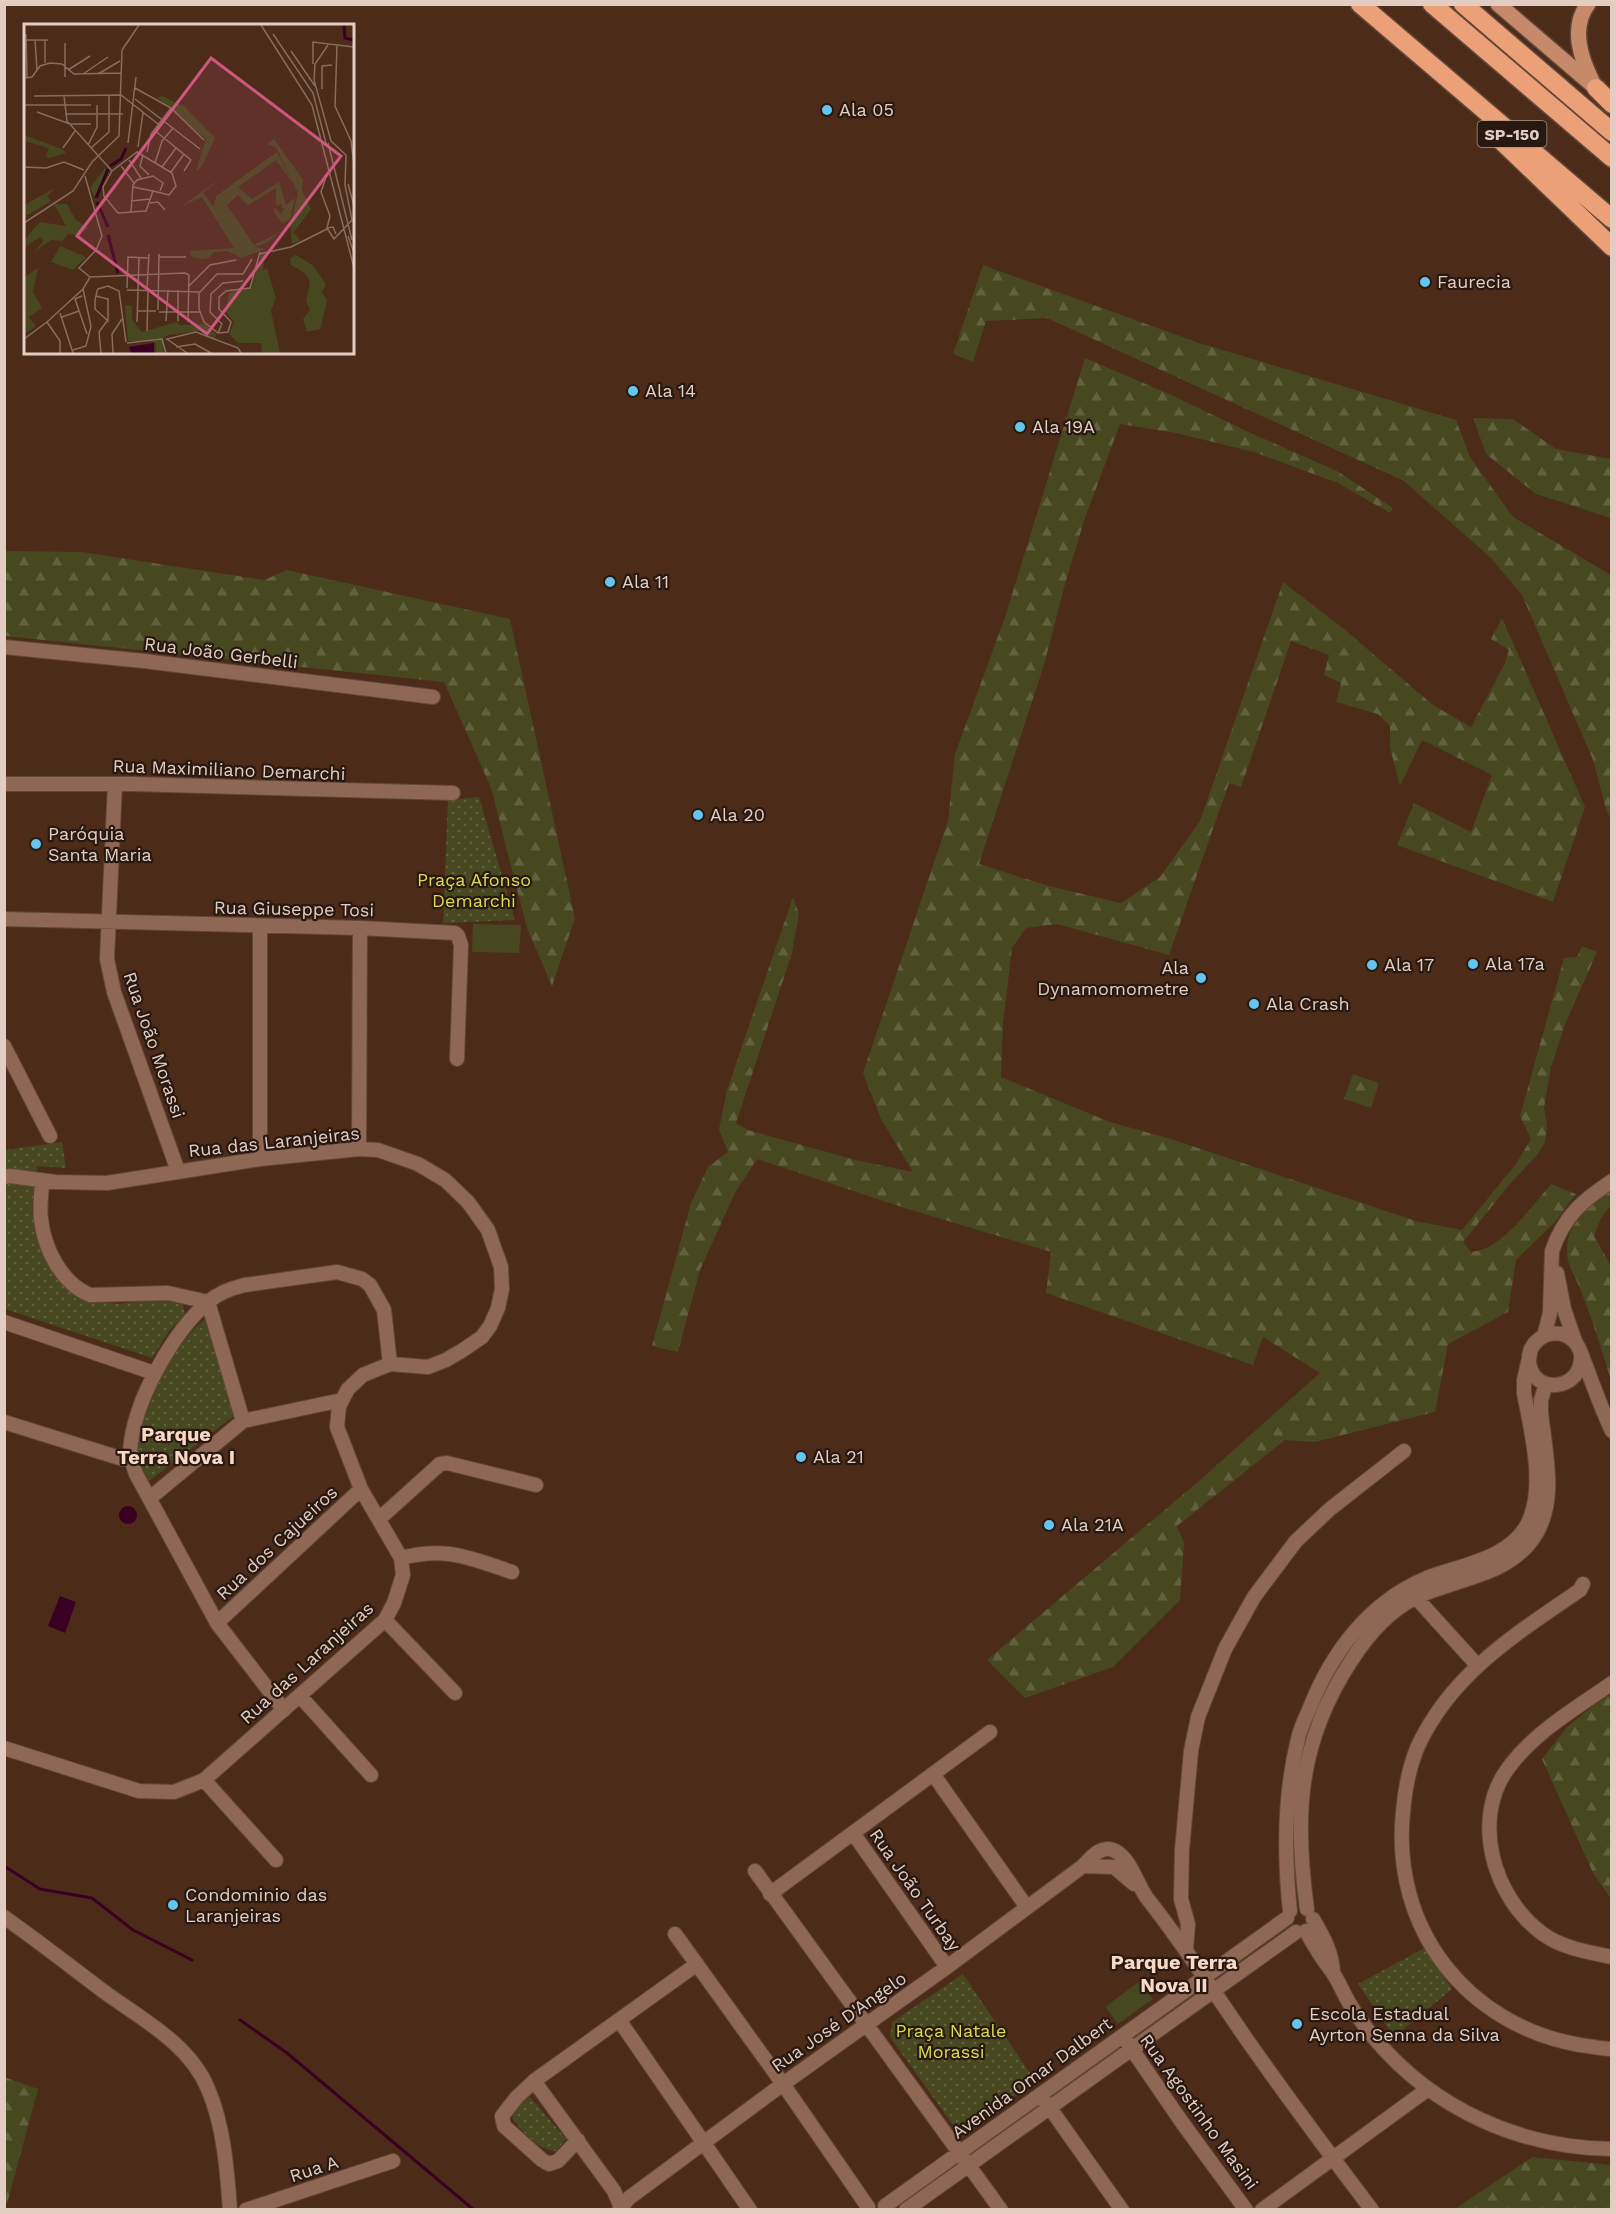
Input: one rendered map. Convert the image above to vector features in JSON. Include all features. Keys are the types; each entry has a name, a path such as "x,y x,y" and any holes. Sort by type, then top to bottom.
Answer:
{"highway":[{"name":"SP-150","path":"1360,4 1611,219"},
{"name":"SP-150","path":"1432,4 1611,158"},
{"path":"1463,4 1611,132"},
{"path":"1413,50 1499,139 1611,247"},
{"path":"1596,88 1611,104"}],"main road":[{"path":"1498,4 1596,88"},
{"path":"1588,4 1580,18 1579,42 1586,69 1596,88"}],"street":[{"name":"Rua João Gerbelli","path":"4,647 144,661 433,698"},
{"name":"Rua Maximiliano Demarchi","path":"4,784 115,784 453,793"},
{"name":"Rua João Morassi","path":"115,784 107,959 114,992 178,1171"},
{"name":"Rua Giuseppe Tosi","path":"4,919 450,932 458,936 461,945 457,1059"},
{"path":"260,926 260,1159"},
{"path":"359,1149 360,928"},
{"path":"4,1046 50,1136"},
{"name":"Rua das Laranjeiras","path":"4,1177 42,1181 107,1182 260,1159 359,1149 378,1150 418,1164 445,1180 468,1202 488,1230 501,1267 502,1289 498,1308 482,1337 446,1360 428,1367 390,1364 363,1375 348,1389 342,1400"},
{"path":"42,1181 40,1218 45,1240 53,1259 64,1275 80,1291 90,1295 168,1293 208,1302"},
{"path":"1544,1336 1550,1313 1552,1251 1573,1210 1611,1181"},
{"path":"1552,1251 1564,1309 1611,1430"},
{"path":"284,1710 217,1623 136,1474 131,1460 131,1442 134,1431 154,1373 187,1326 208,1302 231,1289 245,1285 337,1272 362,1279 370,1285 384,1310 390,1364"},
{"path":"208,1302 243,1420"},
{"path":"4,1322 154,1373"},
{"path":"1305,1923 1288,1926 1287,1814 1298,1738 1328,1670 1349,1637 1371,1612 1484,1559 1505,1547 1520,1534 1527,1524 1533,1510 1537,1485 1524,1393 1524,1380 1530,1354 1537,1340 1552,1333 1561,1334 1578,1348 1580,1369 1570,1381 1563,1384 1546,1384 1532,1372 1529,1363 1530,1354"},
{"path":"1570,1381 1590,1393 1611,1430"},
{"path":"1305,1923 1301,1802 1307,1756 1321,1714 1337,1682 1358,1650 1399,1608 1411,1592 1497,1567 1516,1555 1532,1540 1542,1522 1547,1506 1548,1486 1541,1412 1541,1400 1546,1384"},
{"path":"150,1498 243,1420 342,1400"},
{"path":"342,1400 339,1406 337,1426 361,1489 401,1558 445,1552 465,1556 512,1572"},
{"path":"4,1422 131,1460"},
{"path":"1372,2210 1332,2158 1172,1929 1181,1899 1183,1827 1191,1751 1198,1717 1226,1649 1254,1597 1296,1541 1330,1509 1404,1451"},
{"path":"379,1519 440,1464 447,1463 536,1485"},
{"name":"Rua dos Cajueiros","path":"217,1623 361,1489"},
{"name":"Rua das Laranjeiras","path":"4,1748 139,1791 174,1792 204,1780 385,1620 394,1603 403,1575 401,1558"},
{"path":"1583,1584 1580,1590 1477,1665 1437,1712 1418,1747 1406,1782 1402,1844 1406,1877 1417,1917 1432,1948 1475,1998 1510,2022 1549,2038 1611,2049"},
{"path":"1411,1592 1477,1665"},
{"path":"385,1620 455,1693"},
{"path":"1611,1683 1538,1734 1508,1768 1495,1794 1489,1837 1499,1877 1518,1909 1542,1934 1566,1946 1611,1957"},
{"path":"300,1696 371,1775"},
{"path":"770,1894 990,1732"},
{"path":"933,1774 1026,1906"},
{"path":"204,1780 276,1860"},
{"name":"Rua João Turbay","path":"853,1833 947,1967"},
{"name":"Rua José D'Angelo","path":"621,2209 629,2198 704,2141 947,1967 1026,1906 1083,1866 1114,1867 1144,1894 1172,1929"},
{"path":"754,1871 1001,2210"},
{"path":"1181,1899 1187,1918 1186,1949"},
{"path":"1289,1915 1298,1907 1305,1923 1322,1934 1332,1959 1333,1974 1353,2010 1375,2039 1404,2070 1428,2089 1485,2123 1519,2135 1549,2144 1585,2149 1611,2149"},
{"name":"Avenida Omar Dalbert","path":"887,2208 959,2152 1289,1915"},
{"path":"4,1917 159,2031 194,2064 208,2088 216,2113 227,2167 230,2210"},
{"name":"Avenida Omar Dalbert","path":"906,2210 1305,1923"},
{"path":"675,1934 783,2084 867,2208 876,2204 887,2208"},
{"path":"578,2140 558,2161 549,2164 504,2126 502,2116 534,2081 697,1964"},
{"path":"619,2020 750,2210"},
{"name":"Rua Agostinho Masini","path":"1122,2036 1246,2210"},
{"path":"534,2081 614,2191 621,2209"},
{"path":"1262,2210 1428,2089"},
{"path":"1041,2094 1122,2210"},
{"name":"Rua A","path":"246,2210 393,2161"}],"green space":[{"path":"983,265 1199,343 1456,420 1470,457 1513,517 1611,575 1611,820 1593,760 1522,595 1491,558 1404,481 1047,318 986,321 973,362 953,354"},
{"path":"1085,358 1337,471 1393,508 1390,513 1338,483 1254,452 1176,433 1120,424 1085,518 1044,665 979,864 1049,886 1121,903 1160,877 1200,821 1283,582 1344,629 1433,705 1471,727 1505,663 1509,650 1491,639 1502,618 1585,807 1553,902 1397,845 1414,803 1471,832 1492,775 1422,740 1400,786 1390,748 1390,726 1378,714 1336,702 1341,683 1324,675 1329,655 1291,641 1241,787 1229,783 1169,955 1057,924 1026,928 1012,948 1003,1024 1001,1077 1110,1122 1171,1139 1416,1221 1462,1230 1515,1165 1531,1139 1520,1116 1564,958 1577,957 1582,946 1597,952 1564,1027 1551,1067 1544,1108 1547,1125 1545,1142 1537,1155 1463,1242 1471,1252 1494,1244 1515,1226 1551,1184 1576,1194 1554,1223 1516,1260 1508,1312 1448,1344 1435,1412 1315,1442 1285,1440 1177,1526 1184,1543 1180,1600 1113,1667 1025,1698 987,1660 1200,1480 1320,1373 1263,1337 1253,1365 1046,1293 1051,1252 908,1209 757,1159 735,1193 700,1270 678,1352 652,1346 691,1203 708,1167 728,1152 719,1129 727,1090 793,897 799,914 792,953 736,1123 748,1130 856,1160 913,1172 881,1119 863,1073 948,821 955,754 1005,617"},
{"path":"1473,418 1513,419 1556,449 1611,459 1611,518 1536,494 1486,454"},
{"path":"5,551 82,552 264,580 287,570 510,619 575,918 552,986 527,928 491,788 444,682 5,636"},
{"name":"Praça Afonso Demarchi","path":"479,797 515,920 443,923 448,800"},
{"path":"473,924 521,925 519,953 472,952"},
{"path":"1353,1074 1379,1083 1371,1108 1344,1099"},
{"path":"62,1142 66,1168 37,1166 32,1211 36,1232 46,1260 56,1273 84,1298 119,1304 156,1298 182,1301 185,1315 169,1331 152,1358 5,1309 5,1150"},
{"path":"1611,1191 1611,1205 1601,1218 1594,1236 1611,1266 1611,1380 1596,1332 1567,1257 1567,1246 1568,1237 1577,1221 1589,1207"},
{"path":"207,1317 235,1415 149,1481 134,1453 145,1416 170,1361 193,1330"},
{"path":"1611,1691 1611,1899 1593,1873 1542,1759 1567,1727"},
{"path":"1426,1947 1452,1989 1394,2037 1358,1984"},
{"name":"Praça Natale Morassi","path":"963,1974 1036,2082 958,2132 890,2037 892,2022"},
{"path":"1140,1981 1153,1999 1118,2024 1105,2007"},
{"path":"4,2077 38,2089 5,2206"},
{"path":"530,2097 566,2139 556,2151 537,2144 512,2118 518,2105"},
{"path":"1532,2157 1611,2165 1611,2209 1455,2209"}],"shaded area":[{"path":"124,1506 132,1506 137,1511 135,1522 124,1524 119,1519 119,1511"},
{"path":"60,1596 76,1602 65,1633 48,1626"}],"waterway":[{"path":"4,1866 40,1889 92,1898 133,1930 192,1960"},
{"path":"240,2020 287,2053 474,2210"}],"place":[{"name":"Ala 05","path":"827,110"},
{"name":"Faurecia","path":"1425,282"},
{"name":"Ala 14","path":"633,391"},
{"name":"Ala 19A","path":"1020,427"},
{"name":"Ala 11","path":"610,582"},
{"name":"Ala 20","path":"698,815"},
{"name":"Paróquia Santa Maria","path":"36,844"},
{"name":"Ala 17a","path":"1473,964"},
{"name":"Ala 17","path":"1372,965"},
{"name":"Ala Dynamomometre","path":"1201,978"},
{"name":"Ala Crash","path":"1254,1004"},
{"name":"Ala 21","path":"801,1457"},
{"name":"Ala 21A","path":"1049,1525"},
{"name":"Condominio das Laranjeiras","path":"173,1905"},
{"name":"Escola Estadual Ayrton Senna da Silva","path":"1297,2024"}],"district":[{"name":"Parque Terra Nova I","path":"176,1446"},
{"name":"Parque Terra Nova II","path":"1174,1974"}]}
